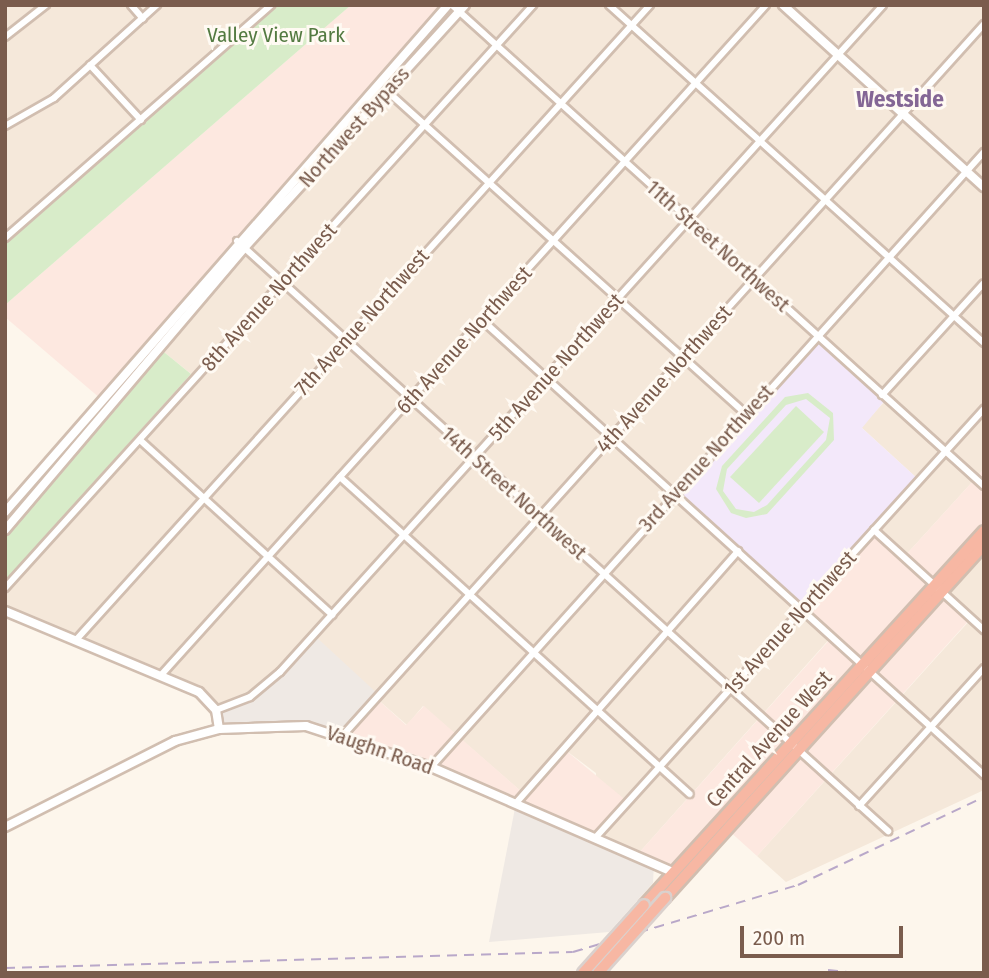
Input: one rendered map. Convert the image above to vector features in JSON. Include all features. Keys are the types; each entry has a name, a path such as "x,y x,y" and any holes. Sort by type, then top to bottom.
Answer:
{"highway":[{"name":"Central Avenue West","path":"938,589 984,531"},
{"name":"Central Avenue West","path":"598,973 866,668 938,589 984,545"},
{"name":"Central Avenue West","path":"583,973 673,872 796,746"},
{"path":"662,898 673,872 727,829"}],"main road":[{"path":"783,5 984,187"},
{"name":"Northwest Bypass","path":"5,512 237,241 379,83 456,7"},
{"name":"Northwest Bypass","path":"5,530 244,248 387,90 456,7"},
{"path":"5,611 162,674 199,692 216,710 219,729"},
{"name":"Vaughn Road","path":"5,827 158,748 219,729 267,724 344,734 431,767 673,872"}],"street":[{"path":"5,37 46,5"},
{"path":"131,5 142,19"},
{"path":"5,126 35,113 157,5"},
{"path":"6,238 271,5"},
{"name":"8th Avenue Northwest","path":"5,588 533,5"},
{"path":"609,5 984,344"},
{"name":"7th Avenue Northwest","path":"76,640 650,5"},
{"name":"6th Avenue Northwest","path":"162,674 766,5"},
{"name":"5th Avenue Northwest","path":"216,710 267,684 883,5"},
{"name":"11th Street Northwest","path":"456,7 984,486"},
{"name":"4th Avenue Northwest","path":"344,734 984,24"},
{"path":"90,65 141,120"},
{"path":"379,83 746,414"},
{"name":"3rd Avenue Northwest","path":"431,767 984,152"},
{"name":"14th Street Northwest","path":"237,241 888,831"},
{"path":"881,395 984,283"},
{"path":"482,320 984,775"},
{"name":"1st Avenue Northwest","path":"596,837 984,408"},
{"path":"140,440 332,615"},
{"path":"340,477 690,794"},
{"path":"874,530 984,630"},
{"path":"516,803 738,551"},
{"path":"859,806 984,668"}],"shaded area":[{"path":"5,5 271,5 5,238"},
{"path":"351,5 448,5 101,399 5,317 5,305"},
{"path":"465,5 984,5 984,469 904,557 874,530 919,480 861,427 886,400 817,336 832,636 638,854 596,837 596,773 564,749 524,794 423,706 407,725 376,698 280,672 250,697 216,710 209,700 5,611 5,588 195,377 159,348"},
{"path":"817,336 886,399 862,428 919,480 802,609 674,494"},
{"path":"984,469 984,531 678,867 638,854 832,637 802,609 874,530 904,557"},
{"path":"984,545 984,790 786,882 757,856 971,619 942,592"},
{"path":"942,592 971,618 757,856 727,829"},
{"path":"314,635 379,695 344,734 306,726 219,729 216,710 267,684"},
{"path":"376,698 406,725 424,706 523,793 564,749 628,802 596,837 344,734"},
{"path":"516,803 654,863 653,883 609,932 489,942"}],"green space":[{"name":"Valley View Park","path":"271,5 351,5 5,305 5,239"},
{"path":"159,348 191,374 5,581 5,537"},
{"path":"808,393 833,413 834,440 767,514 746,518 731,513 716,489 722,466 785,397","holes":["806,399 830,418 826,440 767,505 754,512 736,509 723,491 727,469 786,405"]},
{"path":"796,406 824,432 759,503 730,477"}],"railway":[{"path":"5,968 573,952 798,885 984,797"},
{"path":"828,970 857,973"}],"district":[{"name":"Westside","path":"900,99"}]}
